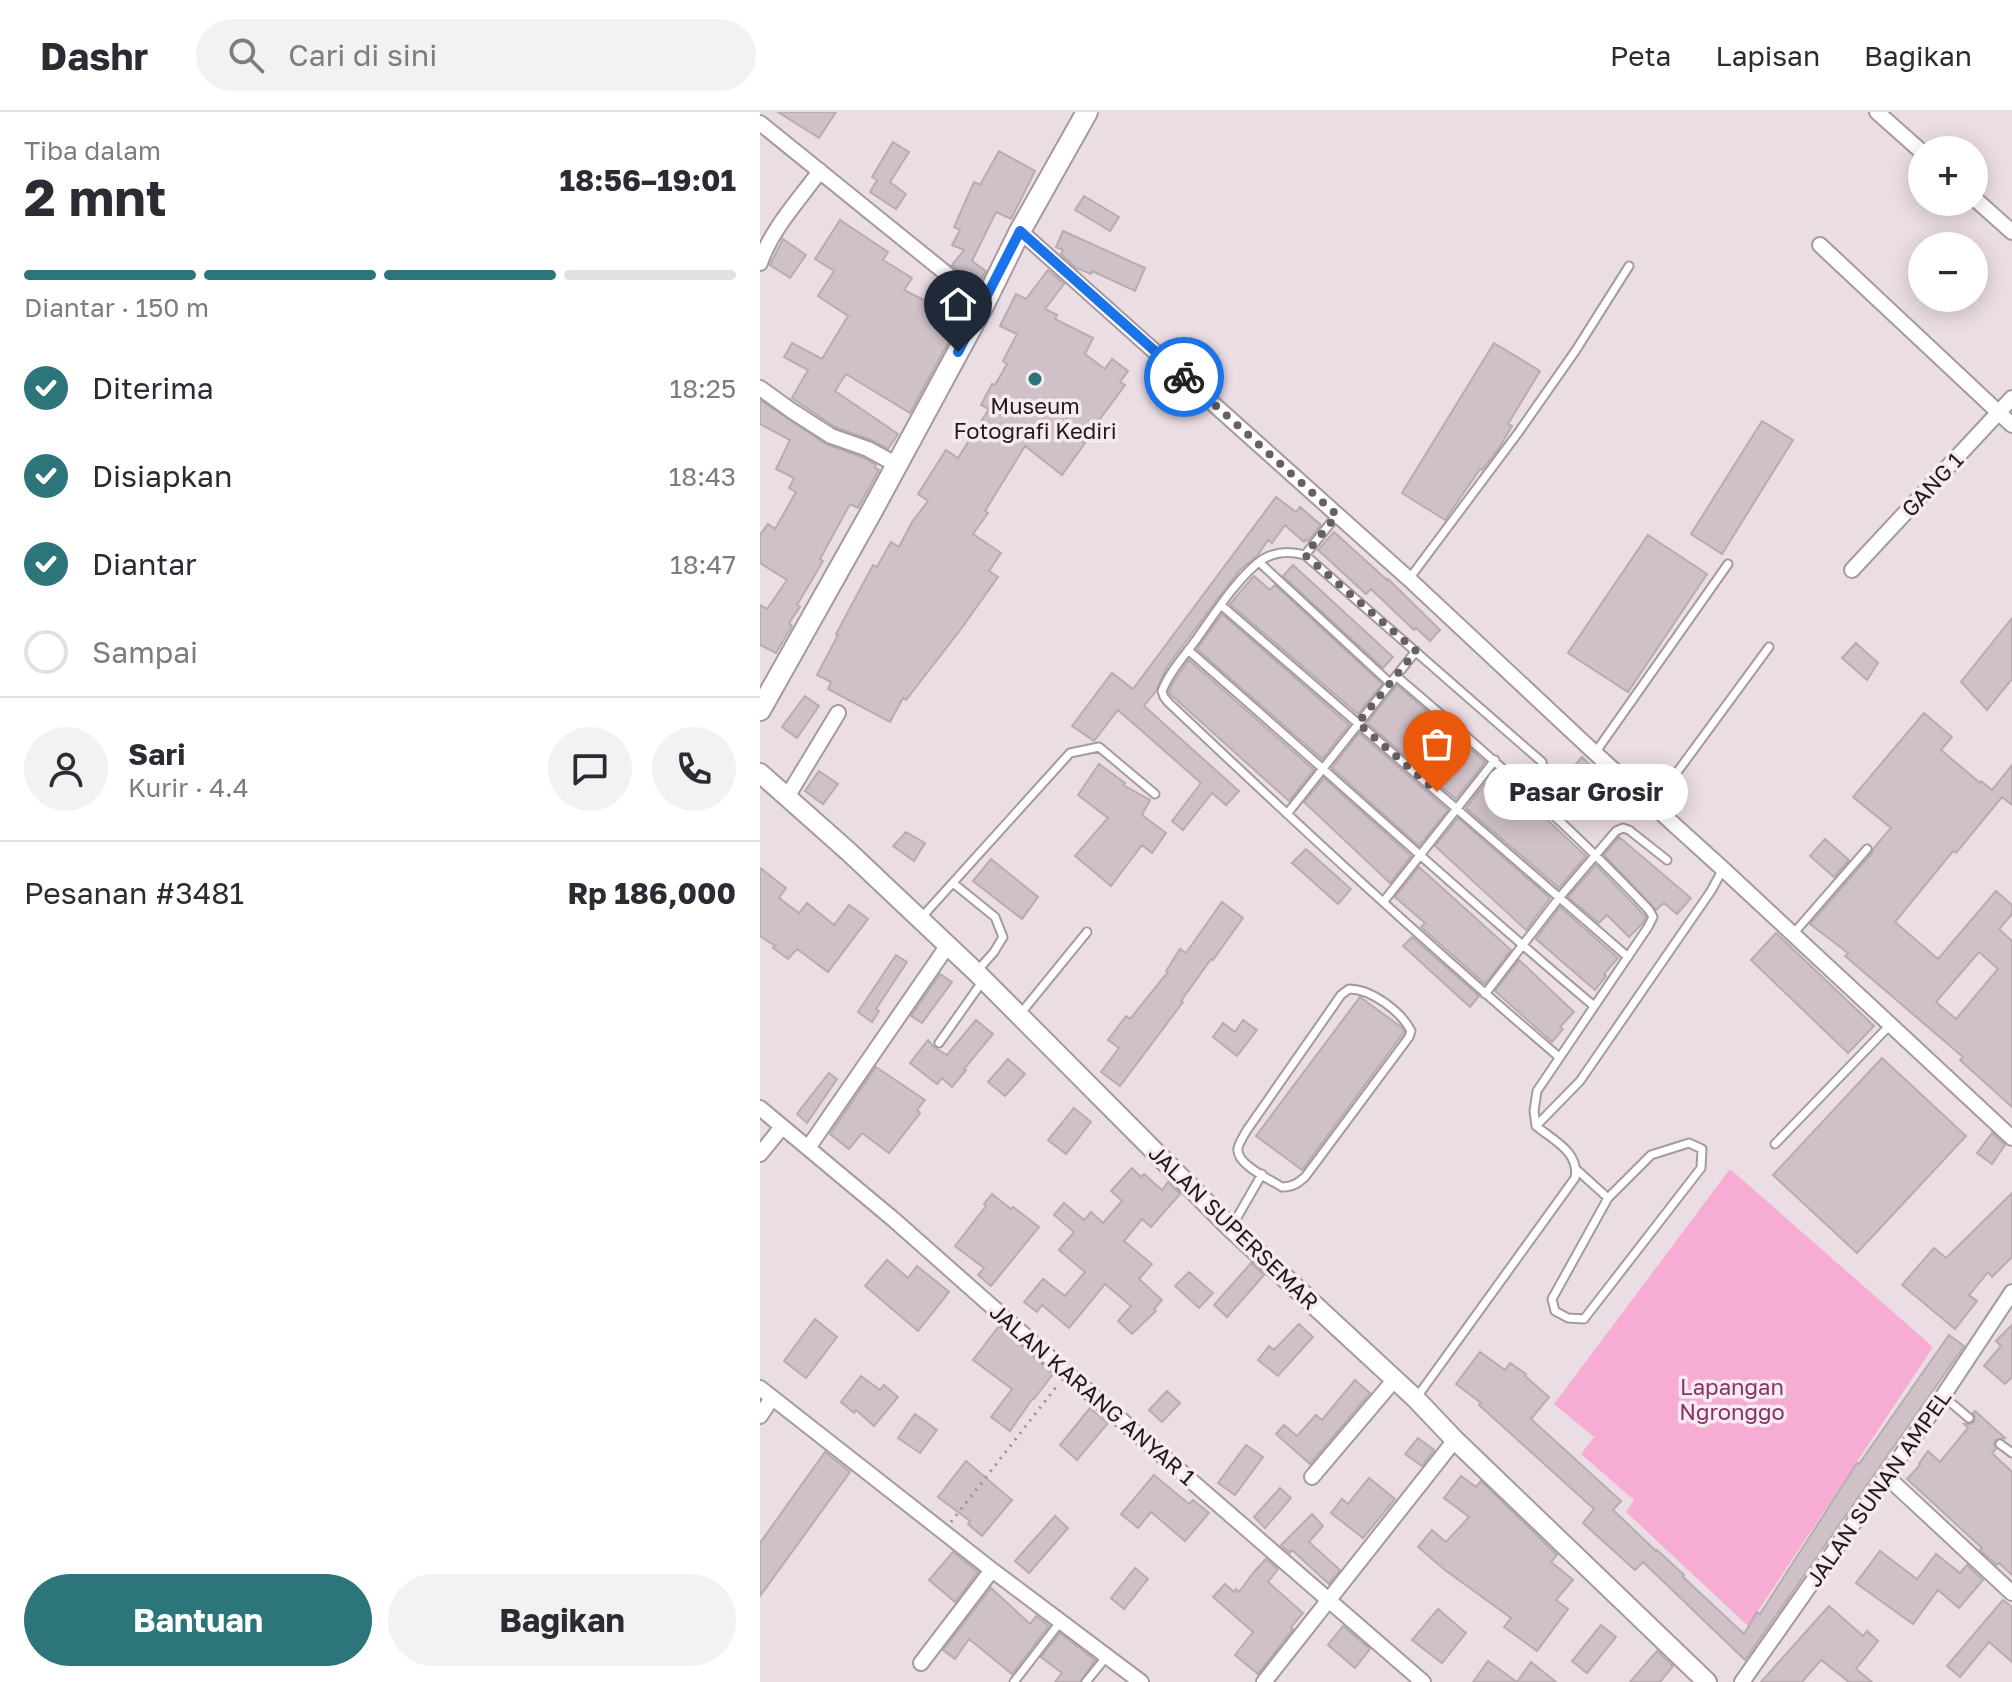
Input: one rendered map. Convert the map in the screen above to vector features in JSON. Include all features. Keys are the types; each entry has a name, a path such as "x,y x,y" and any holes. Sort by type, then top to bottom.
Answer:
{"main road":[{"path":"760,710 897,465 1020,231 1087,112"},
{"name":"JALAN SUPERSEMAR","path":"760,773 849,852 1020,1014 1231,1228 1416,1399 1707,1682"}],"street":[{"path":"764,112 762,127 984,304"},
{"path":"1877,112 1908,140"},
{"path":"760,263 779,225 820,171"},
{"path":"1988,211 2012,232"},
{"path":"1020,231 1409,579 2012,1138"},
{"path":"1820,245 2012,425"},
{"path":"760,388 831,436 868,449 897,465"},
{"name":"GANG 1","path":"1852,570 2012,398"},
{"path":"787,797 838,713"},
{"path":"808,1148 948,945"},
{"name":"JALAN KARANG ANYAR 1","path":"760,1108 893,1219 1423,1682"},
{"path":"760,1154 782,1127"},
{"name":"JALAN SUNAN AMPEL","path":"1742,1682 1943,1396 2012,1292"},
{"path":"1312,1477 1395,1379"},
{"path":"760,1416 766,1393 1141,1682"},
{"path":"1264,1682 1455,1440"},
{"path":"1886,1476 2012,1593"},
{"path":"921,1663 992,1570"}],"lane":[{"path":"1409,579 1576,350 1629,266"},
{"path":"1305,555 1337,515"},
{"path":"1526,789 1543,768 1542,762 1305,555 1283,552 1259,562 1221,605 1162,691 1164,697 1287,814 1559,1057"},
{"path":"1259,562 1393,680 1495,760 1596,854 1653,917 1537,1091 1534,1111 1536,1126 1568,1150 1574,1160 1575,1178 1416,1399"},
{"path":"1595,753 1728,564"},
{"path":"1221,605 1628,957"},
{"path":"1653,805 1769,647"},
{"path":"1188,650 1594,1006"},
{"path":"1287,814 1416,651"},
{"path":"919,919 1070,753 1099,747 1155,794"},
{"path":"1384,901 1495,760"},
{"path":"1485,994 1559,898 1616,831 1623,828 1638,836 1667,860"},
{"path":"1793,934 1867,849"},
{"path":"1536,1126 1580,1081 1723,869"},
{"path":"939,1043 1003,937 995,917 953,883"},
{"path":"1020,1014 1087,932"},
{"path":"1360,990 1379,998 1409,1027 1411,1031 1406,1043 1305,1177 1296,1185 1282,1187 1262,1174 1242,1162 1238,1155 1247,1130 1345,991 1360,990"},
{"path":"1775,1144 1890,1025"},
{"path":"1689,1143 1702,1149 1701,1168 1584,1319 1568,1318 1555,1311 1552,1299 1608,1198 1651,1155 1689,1143"},
{"path":"1576,1169 1608,1198"},
{"path":"1231,1228 1262,1174"},
{"path":"1943,1396 1969,1418"},
{"path":"2000,1444 2012,1453"},
{"path":"1014,1682 1061,1621"},
{"path":"1086,1682 1107,1656"}],"path":[{"path":"944,1531 1067,1373"}],"green space":[{"name":"Lapangan Ngronggo","path":"1730,1169 1933,1347 1748,1626 1626,1512 1634,1500 1581,1454 1594,1437 1554,1404"}],"building":[{"path":"778,112 836,112 819,138"},
{"path":"893,142 909,152 890,182 906,194 896,209 870,192 877,180 872,177"},
{"path":"999,151 1035,171 1011,219 996,212 972,261 986,271 977,285 952,265 964,250 952,245 960,230 954,227 974,182 980,185"},
{"path":"1084,196 1119,217 1110,231 1075,210"},
{"path":"840,220 888,252 883,260 912,278 904,290 939,308 948,288 963,300 957,313 963,315 910,413 846,374 835,391 898,434 888,449 835,427 792,398 808,370 784,357 792,343 822,359 848,316 818,296 834,271 815,259"},
{"path":"1063,231 1145,268 1135,291 1092,271 1091,274 1076,268 1061,254 1063,250 1056,247"},
{"path":"783,239 806,255 790,278 770,265"},
{"path":"1048,270 1064,284 1045,309 1057,315 1055,319 1093,338 1085,354 1105,369 1112,359 1128,371 1120,382 1125,385 1062,475 1025,446 973,534 1001,553 989,571 998,577 906,700 903,698 890,722 828,689 831,682 817,675 873,565 877,567 891,542 899,547 928,501 918,494 946,450 958,458 989,409 981,405 1007,364 1003,361 1017,334 1000,326 1016,294 1026,299"},
{"path":"1494,343 1540,371 1508,424 1512,426 1499,448 1480,469 1445,520 1402,493"},
{"path":"760,400 826,444 864,458 879,470 858,508 850,504 820,559 823,561 797,605 800,607 789,623 792,626 776,653 760,645 760,605 767,609 787,580 760,563 760,535 768,524 775,529 796,492 789,488 794,478 776,469 790,440 760,424"},
{"path":"1762,421 1793,440 1722,554 1691,534"},
{"path":"1276,497 1296,512 1300,507 1321,525 1308,541 1306,539 1304,542 1285,525 1272,543 1268,540 1222,593 1167,667 1156,691 1144,706 1239,791 1226,805 1212,793 1183,830 1172,821 1201,783 1118,710 1094,741 1072,726 1112,673 1133,689"},
{"path":"1334,532 1440,630 1430,641 1371,589 1366,594 1318,550"},
{"path":"1648,535 1707,574 1628,692 1568,653"},
{"path":"1293,565 1393,657 1383,668 1283,576"},
{"path":"1254,576 1270,590 1275,585 1382,684 1358,714 1230,604"},
{"path":"1222,614 1349,725 1322,759 1197,649"},
{"path":"2012,618 2012,679 1987,710 1961,682"},
{"path":"1856,643 1878,663 1867,680 1842,658"},
{"path":"1189,660 1314,770 1289,801 1170,694 1174,681"},
{"path":"1397,685 1485,762 1456,799 1367,723"},
{"path":"805,696 819,706 797,738 782,727"},
{"path":"1924,713 1952,737 1941,750 1980,783 1992,790 2012,765 2012,805 2002,797 1895,922 1938,959 1996,891 2012,905 2012,914 1999,929 2012,941 2012,1107 1960,1060 1963,1057 1845,956 1848,953 1810,924 1891,828 1853,797","holes":["1979,952 1998,969 1956,1019 1936,1002"]},
{"path":"1359,733 1448,810 1419,846 1332,768"},
{"path":"1582,757 1593,768 1577,787 1565,777"},
{"path":"1099,764 1125,783 1123,785 1150,800 1142,815 1166,833 1152,853 1142,845 1111,886 1075,856 1108,818 1078,795"},
{"path":"819,771 838,784 823,804 805,791"},
{"path":"1495,771 1586,856 1559,888 1466,808"},
{"path":"1324,778 1411,856 1390,883 1304,802"},
{"path":"1458,818 1550,898 1526,930 1435,846"},
{"path":"906,832 925,843 914,861 893,846"},
{"path":"1619,837 1691,898 1677,914 1664,903 1656,910 1604,855"},
{"path":"1825,839 1849,860 1834,877 1810,856"},
{"path":"1306,849 1351,889 1338,904 1292,863"},
{"path":"991,859 1038,897 1022,919 973,881"},
{"path":"1596,865 1646,917 1629,937 1607,915 1599,923 1568,897"},
{"path":"1419,867 1511,950 1485,984 1421,927 1425,923 1395,897"},
{"path":"760,868 786,888 779,898 799,913 807,903 834,925 849,905 868,919 828,972 797,949 788,959 760,936"},
{"path":"1222,902 1243,918 1120,1086 1101,1072 1119,1048 1108,1040 1126,1016 1130,1019 1168,972 1180,949 1186,953"},
{"path":"1560,907 1618,958 1595,990 1536,939"},
{"path":"1776,933 1874,1026 1848,1053 1751,960"},
{"path":"1412,937 1479,996 1470,1007 1403,946"},
{"path":"896,955 907,962 876,1009 879,1011 872,1022 858,1012"},
{"path":"1519,960 1574,1012 1560,1027 1563,1029 1552,1042 1495,991"},
{"path":"940,974 952,982 922,1023 911,1016"},
{"path":"1360,997 1404,1032 1302,1170 1256,1136"},
{"path":"976,1020 993,1034 952,1087 942,1078 937,1084 910,1063 928,1040 947,1055"},
{"path":"1243,1020 1257,1030 1237,1056 1213,1037 1223,1023 1235,1032"},
{"path":"1882,1058 1966,1136 1857,1253 1773,1175"},
{"path":"1008,1059 1025,1074 1005,1096 988,1082"},
{"path":"876,1067 925,1100 917,1110 920,1113 889,1153 862,1133 849,1149 830,1134"},
{"path":"829,1073 837,1079 807,1123 797,1114"},
{"path":"1074,1108 1091,1122 1066,1154 1048,1140"},
{"path":"1992,1133 2005,1145 1992,1164 1977,1153"},
{"path":"1132,1168 1162,1190 1168,1182 1180,1194 1151,1227 1142,1219 1124,1241 1152,1264 1139,1279 1162,1300 1154,1309 1156,1311 1132,1334 1118,1321 1131,1306 1105,1284 1069,1328 1042,1305 1037,1312 1024,1302 1043,1279 1065,1296 1085,1272 1059,1250 1074,1232 1054,1215 1064,1203 1084,1220 1091,1212 1103,1223 1122,1201 1111,1191"},
{"path":"2012,1193 2012,1257 1992,1277 1988,1272 1969,1295 1977,1301 1955,1329 1902,1285 1934,1248 1946,1258"},
{"path":"992,1194 1039,1227 991,1286 978,1275 984,1268 955,1246"},
{"path":"887,1260 908,1278 917,1266 949,1292 918,1331 865,1286"},
{"path":"1251,1263 1264,1275 1227,1317 1214,1305"},
{"path":"1189,1272 1213,1293 1199,1308 1175,1286"},
{"path":"815,1319 837,1337 806,1378 784,1361"},
{"path":"1299,1324 1313,1337 1278,1376 1258,1360 1269,1346 1274,1350"},
{"path":"2012,1325 2012,1377 2005,1384 1984,1366 2001,1346 1996,1341"},
{"path":"999,1326 1053,1374 1010,1431 991,1417 1012,1389 973,1360"},
{"path":"1949,1335 1964,1346 1745,1660 1643,1562 1635,1570 1583,1523 1594,1509 1479,1405 1481,1403 1456,1384 1480,1352 1505,1370 1510,1363 1526,1374 1549,1397 1531,1419 1621,1501 1613,1510 1744,1634 1857,1463"},
{"path":"861,1376 880,1390 884,1385 898,1397 874,1426 841,1402"},
{"path":"1355,1380 1370,1393 1310,1464 1276,1434 1284,1425 1297,1436 1316,1415 1322,1420"},
{"path":"1167,1391 1180,1403 1162,1422 1149,1410"},
{"path":"1090,1408 1108,1423 1077,1460 1060,1445"},
{"path":"1975,1411 2005,1438 1995,1440 1996,1449 1992,1453 2012,1472 2012,1575 1980,1550 1982,1548 1907,1479 1928,1451 1940,1462 1968,1428 1964,1424 1974,1422"},
{"path":"915,1414 937,1430 920,1453 898,1438"},
{"path":"1418,1438 1434,1450 1422,1466 1405,1454"},
{"path":"1246,1445 1263,1457 1235,1495 1218,1483"},
{"path":"825,1452 850,1472 760,1596 760,1543"},
{"path":"966,1461 1012,1500 982,1536 968,1524 970,1521 938,1497"},
{"path":"1154,1475 1189,1504 1193,1500 1209,1513 1185,1541 1151,1512 1138,1528 1121,1514"},
{"path":"1461,1476 1476,1487 1481,1481 1557,1555 1551,1562 1573,1580 1556,1600 1568,1609 1537,1651 1504,1627 1511,1618 1418,1547 1432,1530 1446,1542 1469,1517 1444,1498"},
{"path":"1369,1478 1395,1499 1363,1538 1331,1513 1342,1499 1348,1504"},
{"path":"1280,1488 1291,1498 1265,1528 1254,1517"},
{"path":"1312,1514 1323,1526 1309,1542 1340,1570 1329,1584 1292,1550 1290,1553 1281,1545"},
{"path":"1055,1516 1068,1528 1029,1573 1015,1561"},
{"path":"1880,1551 1917,1579 1936,1554 1960,1573 1967,1565 1983,1580 1959,1608 1938,1590 1913,1624 1856,1583"},
{"path":"953,1552 978,1572 955,1602 929,1580"},
{"path":"1266,1559 1278,1569 1268,1582 1303,1613 1258,1674 1235,1655 1253,1632 1213,1597 1225,1584 1234,1592 1236,1589 1239,1592"},
{"path":"1135,1568 1148,1579 1124,1609 1111,1598"},
{"path":"991,1588 1030,1624 1036,1616 1049,1626 1012,1674 969,1639 955,1659 943,1650"},
{"path":"2003,1600 2012,1607 2012,1662 1989,1642 1960,1677 1947,1666"},
{"path":"1829,1606 1863,1636 1867,1631 1878,1641 1856,1669 1872,1682 1849,1682 1821,1660 1802,1682 1761,1682"},
{"path":"1438,1609 1466,1633 1442,1663 1412,1640"},
{"path":"1601,1625 1616,1637 1587,1673 1572,1661"},
{"path":"1343,1626 1370,1649 1355,1668 1328,1645"},
{"path":"1060,1633 1095,1660 1080,1682 1055,1682 1062,1673 1041,1657"},
{"path":"1657,1651 1673,1666 1660,1682 1630,1682"},
{"path":"1488,1661 1517,1682 1473,1682"},
{"path":"1531,1662 1556,1682 1517,1682"}],"way so far":[{"path":"1184,377 1337,515 1305,555 1416,651 1358,723 1437,792"}],"place":[{"name":"Museum Fotografi Kediri","path":"1035,379"},
{"name":"Pasar Grosir","path":"1437,792"}],"route":[{"path":"958,352 1020,231 1184,377"}]}
